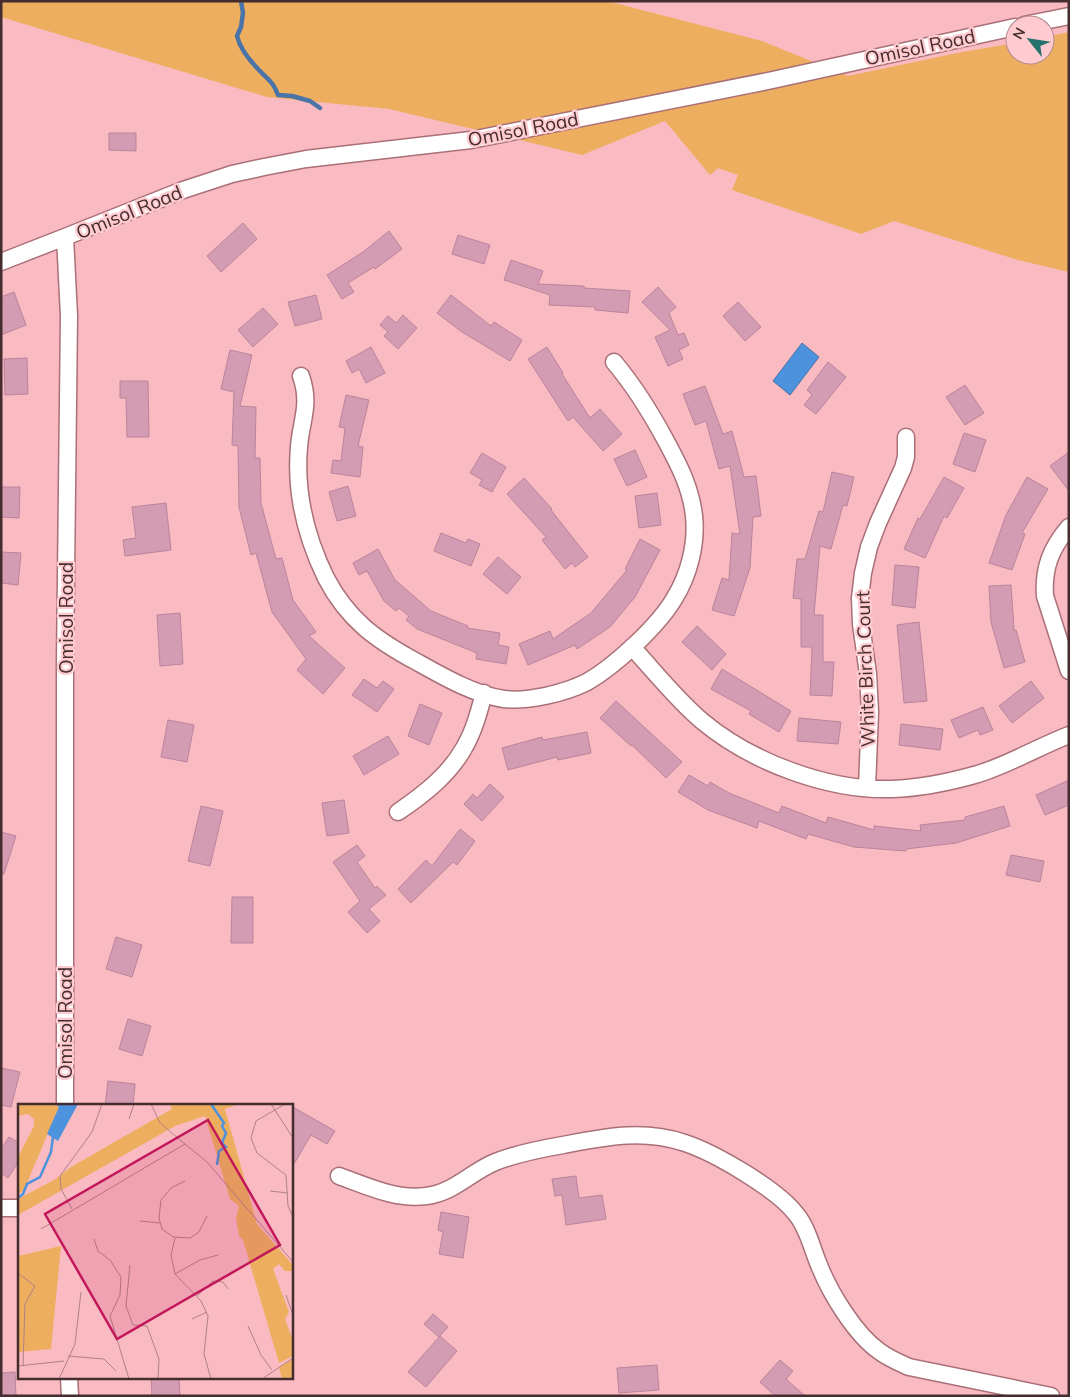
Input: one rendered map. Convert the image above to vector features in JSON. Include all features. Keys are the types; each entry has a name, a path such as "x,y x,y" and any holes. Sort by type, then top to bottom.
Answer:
{"street":[{"path":"1055,19 1069,16"},
{"name":"Omisol Road","path":"65,1104 65,662 69,316 65,237 183,190 264,166 471,140 768,81 1005,29"},
{"path":"1,262 65,237"},
{"path":"301,376 306,406 299,445 297,475 299,495 313,547 326,577 340,602 353,618 387,646 444,677 504,699 528,698 552,694 589,681 632,647 662,617 675,598 685,577 692,555 694,516 689,491 682,471 631,382 614,362"},
{"name":"White Birch Court","path":"867,788 870,712 860,598 869,547 903,468 906,457 906,437"},
{"path":"1069,526 1051,553 1046,568 1044,584 1045,596 1069,671"},
{"path":"632,647 676,696 726,739 768,762 799,774 829,782 867,788 918,787 962,778 1011,762 1069,735"},
{"path":"398,812 416,800 453,765 464,748 474,725 484,693"},
{"path":"339,1176 394,1195 410,1197 428,1196 460,1185 481,1169 495,1162 538,1150 617,1136 640,1135 662,1137 684,1143 739,1170 765,1186 797,1214 832,1293 868,1342 892,1360 909,1367 1051,1396"},
{"path":"1,1208 18,1208"},
{"path":"69,1380 70,1396"}],"shaded area":[{"path":"1,1 607,1 762,41 848,76 1005,45 1005,65 1055,65 1055,35 1069,32 1069,272 1018,260 894,221 861,234 732,190 738,175 718,168 710,175 665,121 582,155 389,109 267,97 1,17"}],"water":[{"path":"802,343 819,357 790,395 773,381"}],"building":[{"path":"109,133 136,133 136,151 109,150"},
{"path":"243,223 257,239 221,272 207,256"},
{"path":"389,231 402,249 375,269 374,267 348,283 354,292 342,299 327,275 363,252"},
{"path":"458,235 490,245 484,264 452,254"},
{"path":"511,260 543,271 538,284 630,291 628,313 595,310 595,307 549,305 550,295 504,280"},
{"path":"658,287 676,307 669,313 678,335 684,333 689,345 679,350 683,359 668,366 655,337 670,330 642,302"},
{"path":"14,292 26,325 1,335 1,297"},
{"path":"316,295 322,319 295,326 288,302"},
{"path":"451,295 491,326 494,322 522,340 510,361 462,332 437,313"},
{"path":"738,302 761,327 745,341 723,316"},
{"path":"263,308 278,324 253,347 238,330"},
{"path":"403,315 417,328 398,349 384,336 388,332 380,325 388,316 396,323"},
{"path":"371,347 385,373 366,383 359,369 352,373 346,361"},
{"path":"547,347 590,418 600,409 622,434 603,451 573,417 568,421 528,359"},
{"path":"230,350 252,355 240,406 256,407 255,458 260,458 261,503 276,559 282,558 293,600 316,632 309,636 345,668 323,694 297,670 306,659 272,612 256,553 251,555 239,507 238,446 232,445 234,392 221,389"},
{"path":"27,358 28,394 5,395 4,359"},
{"path":"828,362 846,377 816,414 804,405 812,395 807,390"},
{"path":"120,381 148,381 149,437 127,437 126,398 120,398"},
{"path":"965,385 984,413 965,425 946,397"},
{"path":"705,386 723,434 732,431 744,477 756,476 761,516 753,517 750,568 734,616 712,610 722,578 729,580 732,533 740,534 730,466 719,469 706,421 695,425 683,394"},
{"path":"346,395 369,400 358,446 363,447 360,477 331,473 333,460 341,461 345,428 339,427"},
{"path":"964,433 986,440 975,472 953,464"},
{"path":"635,450 647,477 627,486 614,459"},
{"path":"1069,452 1069,491 1050,466"},
{"path":"482,453 506,467 492,492 479,485 482,480 470,473"},
{"path":"832,472 854,477 847,506 843,505 831,549 820,546 814,615 823,615 823,662 834,662 832,696 810,695 812,647 801,647 801,599 793,598 797,559 805,559 819,511 823,512"},
{"path":"944,477 964,488 947,518 944,516 925,558 904,549 918,518 920,519"},
{"path":"1027,477 1048,489 1022,533 1025,534 1012,570 989,563 1006,515"},
{"path":"524,478 552,509 588,557 575,567 572,563 565,569 542,540 546,537 507,494"},
{"path":"348,486 356,516 337,521 329,492"},
{"path":"1,487 20,487 19,518 1,517"},
{"path":"657,493 661,525 639,528 635,496"},
{"path":"166,503 171,550 125,556 123,540 136,538 132,507"},
{"path":"441,533 466,543 468,539 480,544 471,566 434,551"},
{"path":"640,539 660,550 635,597 610,627 577,649 575,645 528,665 519,644 550,631 553,639 591,613 627,570 625,569"},
{"path":"378,549 395,580 431,611 468,626 467,628 500,633 498,645 509,647 506,664 476,659 477,653 417,629 406,620 409,616 399,608 396,611 384,601 367,571 359,575 353,563"},
{"path":"1,552 21,553 18,585 1,583"},
{"path":"498,557 521,577 507,594 483,574"},
{"path":"895,565 919,567 915,608 892,605"},
{"path":"1011,585 1014,630 1016,630 1025,662 1004,668 991,622 989,586"},
{"path":"180,613 183,664 160,666 157,615"},
{"path":"919,622 927,701 904,703 897,625"},
{"path":"697,626 726,654 712,670 682,642"},
{"path":"722,669 791,711 779,732 749,714 751,711 711,689"},
{"path":"364,679 377,688 383,681 394,689 377,712 352,695"},
{"path":"1031,681 1044,698 1012,723 999,706"},
{"path":"616,701 682,762 666,778 632,745 600,718"},
{"path":"420,704 442,713 429,745 408,736"},
{"path":"983,707 993,730 980,735 978,730 959,738 951,720"},
{"path":"799,718 841,722 838,744 797,741"},
{"path":"168,720 194,725 187,762 161,757"},
{"path":"901,724 943,729 940,750 899,745"},
{"path":"587,732 591,753 558,760 557,757 508,770 502,748 542,737 543,740"},
{"path":"388,736 399,754 364,775 353,756"},
{"path":"689,775 708,786 710,782 729,793 779,813 782,806 826,823 828,817 874,830 874,826 921,831 920,825 965,820 965,817 1004,806 1010,826 956,843 906,849 906,851 854,847 808,834 806,839 759,821 757,828 708,810 678,792"},
{"path":"1069,780 1069,805 1045,815 1036,795"},
{"path":"490,784 504,797 482,821 464,804 473,794 477,798"},
{"path":"344,800 349,833 327,836 322,803"},
{"path":"201,806 223,811 210,866 188,861"},
{"path":"460,829 475,841 457,865 453,862 411,903 398,889 426,860 432,866"},
{"path":"1,832 16,836 4,874 1,874"},
{"path":"357,845 365,856 357,862 375,888 377,886 386,895 369,909 380,921 367,933 348,912 360,901 333,862"},
{"path":"1011,855 1044,861 1040,882 1006,875"},
{"path":"232,897 253,897 253,943 231,943"},
{"path":"116,937 142,945 132,977 106,969"},
{"path":"128,1019 151,1026 142,1056 119,1049"},
{"path":"1,1068 20,1072 11,1107 1,1105"},
{"path":"108,1081 135,1084 133,1104 105,1104"},
{"path":"292,1107 335,1131 327,1144 311,1135 292,1167"},
{"path":"9,1137 18,1142 18,1163 8,1178 1,1173 1,1149"},
{"path":"576,1176 579,1198 602,1195 606,1219 566,1225 562,1195 555,1196 552,1179"},
{"path":"441,1212 469,1217 463,1258 439,1254 443,1232 438,1230"},
{"path":"433,1314 448,1327 439,1337 424,1324"},
{"path":"440,1336 457,1351 426,1387 408,1372"},
{"path":"780,1360 793,1371 786,1379 805,1396 775,1396 760,1382"},
{"path":"657,1365 659,1390 619,1393 617,1368"},
{"path":"15,1372 16,1396 1,1396 1,1373"},
{"path":"151,1380 179,1380 180,1396 152,1396"}],"waterway":[{"path":"241,1 243,13 241,27 237,36 240,45 249,58 272,84 278,95 292,96 310,101 320,108"}]}
